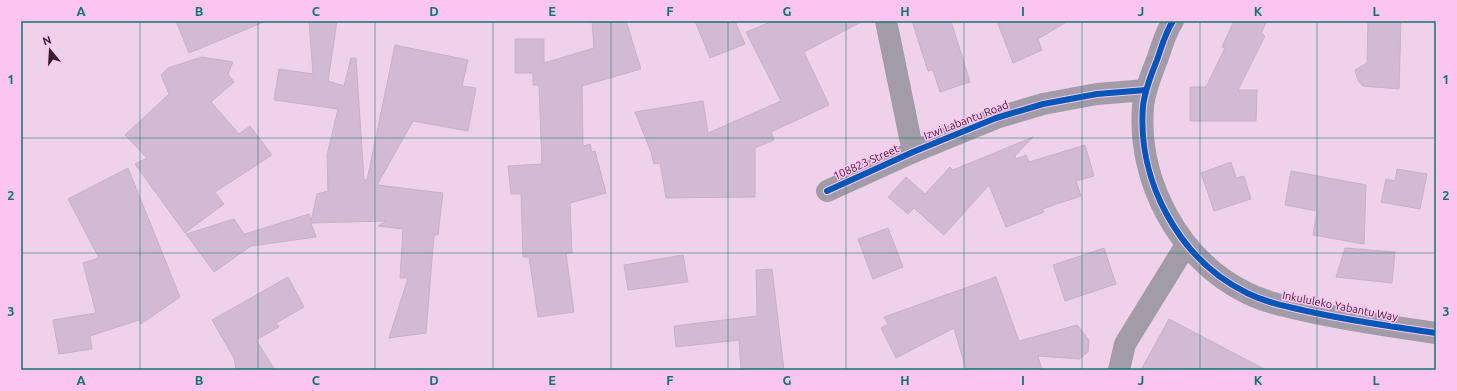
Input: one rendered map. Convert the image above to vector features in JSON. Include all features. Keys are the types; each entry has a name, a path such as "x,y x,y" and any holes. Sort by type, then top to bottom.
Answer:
{"street":[{"name":"Izwi Labantu Road","path":"886,21 913,152 996,118 1043,104 1096,94 1146,90"},
{"name":"Inkululeko Yabantu Way","path":"1173,21 1167,30 1146,90 1142,133 1146,158 1153,185 1174,228 1186,245 1206,266 1227,282 1248,294 1278,305 1341,318 1436,333"},
{"name":"108823 Street","path":"827,191 913,152"},
{"path":"1119,370 1124,344 1186,245"}],"building":[{"path":"176,21 264,21 264,22 189,53"},
{"path":"309,21 337,21 328,81 344,86 351,58 356,58 364,180 367,180 395,45 468,60 462,86 476,88 468,131 413,121 377,185 443,193 438,235 434,235 426,333 389,338 408,278 400,278 403,229 378,226 386,221 311,223 316,237 251,246 214,272 186,234 234,219 246,237 245,234 309,214 311,221 317,194 328,191 327,155 338,109 274,100 279,69 313,74"},
{"path":"592,21 626,21 641,69 582,86 583,146 590,144 592,152 595,151 606,193 570,203 572,253 566,253 574,312 538,317 529,257 523,257 521,194 511,194 508,166 542,164 539,85 533,85 533,73 515,73 515,39 544,39 544,63 594,48"},
{"path":"695,21 735,21 745,44 710,58"},
{"path":"773,21 863,21 804,52 829,105 771,132 774,140 755,148 755,197 666,198 660,163 654,164 651,152 635,112 703,101 708,133 781,101 746,32"},
{"path":"912,21 951,21 970,82 940,92 933,70 928,71"},
{"path":"997,21 1068,21 1038,39 1042,50 1013,63"},
{"path":"1234,21 1267,21 1261,33 1265,36 1238,90 1257,90 1256,121 1190,121 1190,87 1206,87 1225,48 1222,47"},
{"path":"1368,21 1401,21 1399,89 1363,86 1358,81 1355,70 1367,63"},
{"path":"202,57 233,62 228,74 234,82 211,102 239,134 250,126 272,155 215,192 224,204 185,233 135,164 147,158 125,135 169,94 161,75 168,68"},
{"path":"1033,137 1015,156 1016,159 1026,155 1029,162 1085,145 1094,176 1076,181 1081,196 1042,209 1044,212 1006,227 989,185 944,235 914,208 908,214 888,197 906,177 925,194 950,167 953,170"},
{"path":"1231,162 1236,178 1244,176 1251,199 1214,211 1201,173"},
{"path":"128,168 180,297 141,324 139,320 90,336 92,349 59,354 53,320 96,313 83,263 99,258 68,199"},
{"path":"1397,169 1427,174 1420,209 1381,202 1386,179 1395,181"},
{"path":"1291,171 1366,185 1364,244 1313,235 1317,211 1285,205"},
{"path":"888,228 903,267 873,279 858,239"},
{"path":"1104,248 1116,284 1065,301 1053,265"},
{"path":"1345,248 1395,252 1392,283 1336,277"},
{"path":"683,255 688,282 628,290 624,265"},
{"path":"772,269 784,370 741,370 739,340 676,347 674,326 757,316 756,270"},
{"path":"288,277 304,307 276,323 279,327 256,340 275,370 236,370 234,358 212,320"},
{"path":"996,277 1019,341 1077,325 1089,340 1088,352 1079,359 1038,356 1042,370 966,370 954,328 896,358 881,328 888,324 884,317"},
{"path":"1169,319 1266,370 1141,370"}],"cycle path":[{"path":"1173,21 1166,35 1147,88 1143,106 1143,134 1147,162 1155,189 1167,215 1183,239 1201,260 1223,279 1247,293 1270,302 1342,318 1436,333"},
{"path":"827,191 913,152 996,118 1043,104 1097,94 1146,90"}]}
